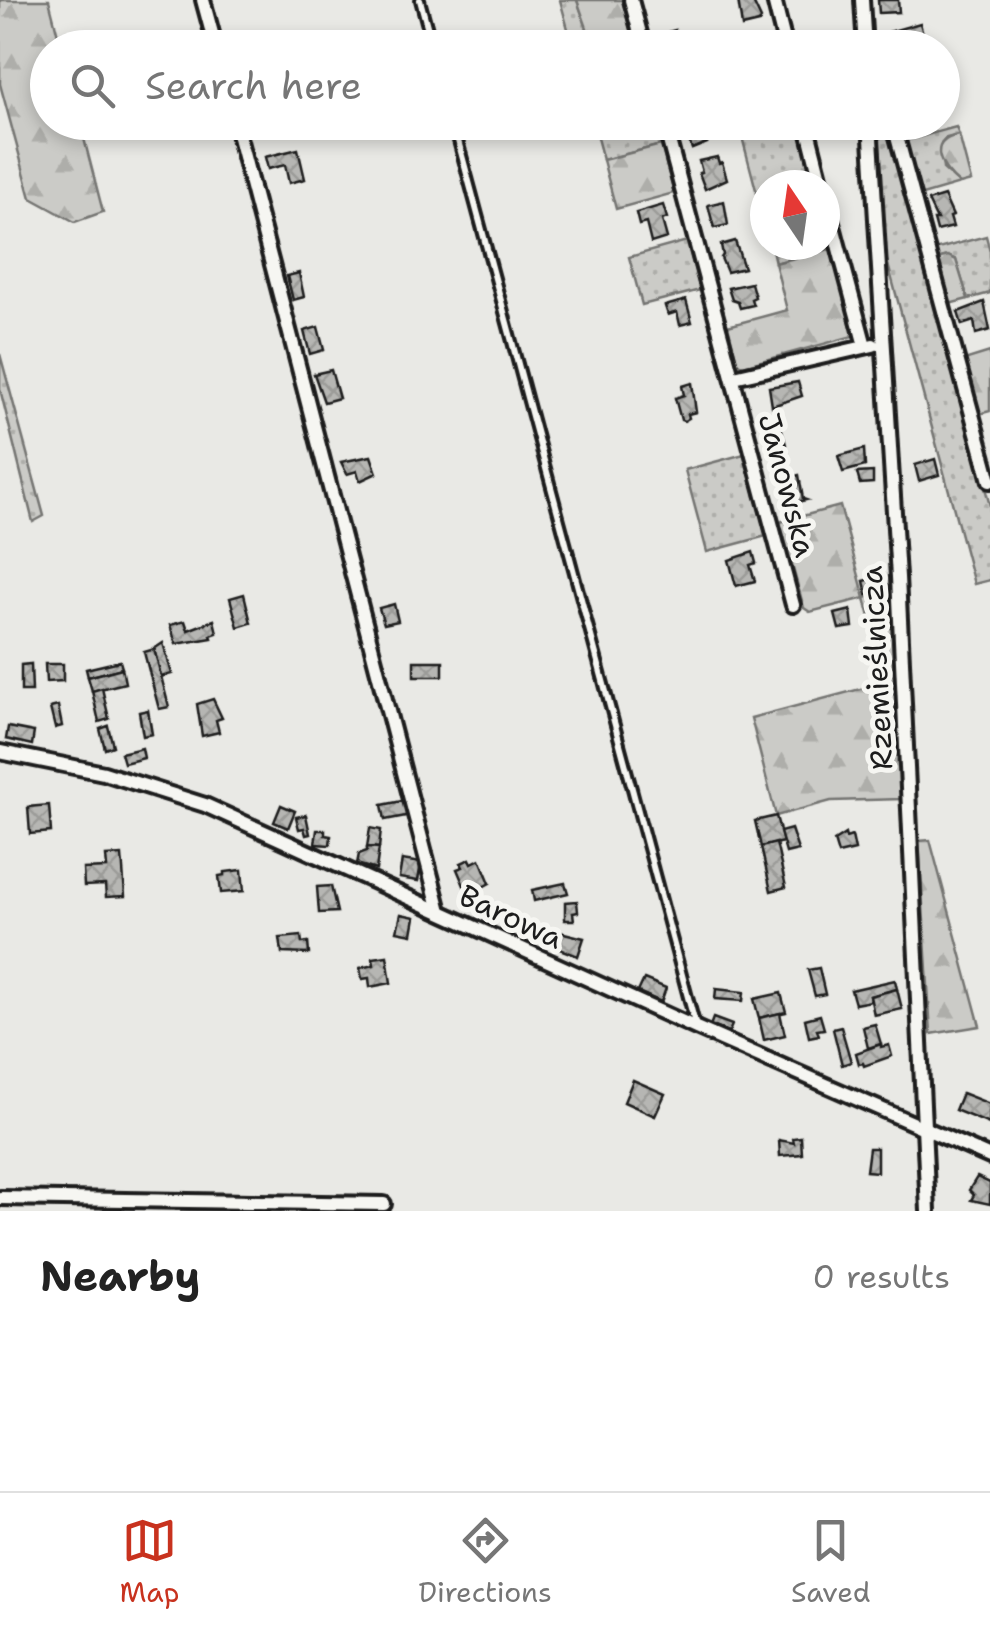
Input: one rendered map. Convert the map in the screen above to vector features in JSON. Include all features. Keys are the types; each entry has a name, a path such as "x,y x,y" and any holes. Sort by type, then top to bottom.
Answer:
{"street":[{"path":"203,0 211,30"},
{"path":"631,0 639,30"},
{"path":"774,0 782,30"},
{"path":"862,0 864,30"},
{"path":"240,140 440,911"},
{"name":"Janowska","path":"669,140 794,605"},
{"path":"811,140 818,170"},
{"name":"Rzemieślnicza","path":"871,140 928,1211"},
{"path":"899,140 990,481"},
{"path":"840,254 864,346"},
{"name":"Janowska","path":"734,377 883,343"},
{"name":"Barowa","path":"0,752 104,774 206,805 990,1157"},
{"path":"0,1198 384,1204"}],"lane":[{"path":"420,0 428,30"},
{"path":"458,140 696,1028"}],"green space":[{"path":"0,0 49,0 57,30 30,30 30,140 84,140 103,212 75,222 31,198 0,84"},
{"path":"560,0 577,0 587,30 568,30"},
{"path":"577,0 622,0 630,30 587,28"},
{"path":"960,139 971,181 960,184 947,171 940,156 942,143"},
{"path":"598,140 660,140 661,145 603,160"},
{"path":"743,140 805,140 813,170 751,170"},
{"path":"876,140 890,140 990,506 990,580 974,584 882,242"},
{"path":"944,140 941,144 943,169 960,184 919,196 904,141"},
{"path":"661,145 674,193 616,209 603,160"},
{"path":"986,236 990,293 968,299 956,260 948,256 937,259 934,250"},
{"path":"687,241 700,290 642,305 629,257"},
{"path":"948,256 956,260 968,299 949,304 937,259"},
{"path":"837,260 856,331 853,336 743,366 737,362 728,326 787,310 775,263"},
{"path":"990,352 990,411 979,414 964,360"},
{"path":"0,354 44,516 33,522 0,389"},
{"path":"744,454 766,536 707,552 685,470"},
{"path":"840,506 865,598 810,612 804,608 780,522"},
{"path":"889,591 896,696 890,691 885,674 876,673 881,659 865,598"},
{"path":"879,684 890,730 898,731 902,799 831,801 776,816 751,718"},
{"path":"930,840 980,1026 931,1034 919,841"}],"building":[{"path":"738,0 753,2 761,19 759,23 742,27"},
{"path":"878,0 898,0 899,12 879,13"},
{"path":"920,23 922,30 896,30"},
{"path":"689,140 706,140 707,143 692,149"},
{"path":"298,149 305,179 289,183 285,165 268,169 265,157"},
{"path":"717,157 727,179 705,189 699,161"},
{"path":"944,196 953,216 953,227 937,231 937,220 928,201"},
{"path":"724,201 728,225 714,228 708,205"},
{"path":"663,205 667,238 651,243 646,223 639,225 636,213"},
{"path":"735,241 744,268 727,272 721,245"},
{"path":"299,273 304,297 293,300 287,276"},
{"path":"751,283 753,305 740,308 728,288"},
{"path":"686,300 692,322 680,325 677,312 668,315 665,306"},
{"path":"984,302 990,330 976,334 974,321 962,325 958,312"},
{"path":"318,327 324,350 310,354 304,331"},
{"path":"331,370 339,398 324,402 314,374"},
{"path":"798,382 802,396 772,406 769,387"},
{"path":"692,383 696,412 688,414 684,421 675,398 684,395 682,386"},
{"path":"782,430 788,452 772,456 766,434"},
{"path":"864,449 865,466 843,472 838,456"},
{"path":"371,456 377,473 360,481 357,471 347,474 341,462"},
{"path":"935,459 939,475 919,481 915,465"},
{"path":"873,472 873,483 860,484 857,473"},
{"path":"799,475 806,500 788,504 782,479"},
{"path":"753,552 756,563 750,565 755,581 736,586 729,560"},
{"path":"876,578 879,592 867,595 864,581"},
{"path":"244,594 251,623 238,627 230,598"},
{"path":"394,604 398,621 384,624 379,608"},
{"path":"851,610 853,627 839,629 835,614"},
{"path":"214,620 217,633 212,638 176,644 170,625 185,621 188,630"},
{"path":"163,643 172,674 161,677 154,649"},
{"path":"154,649 169,707 159,709 144,652"},
{"path":"120,661 122,668 88,677 86,669"},
{"path":"414,661 443,661 443,676 414,676"},
{"path":"31,664 32,691 21,691 21,665"},
{"path":"45,664 63,664 63,681 46,682"},
{"path":"122,668 125,683 92,691 88,677"},
{"path":"102,688 109,719 99,722 92,691"},
{"path":"213,699 222,718 216,720 219,732 202,736 197,704"},
{"path":"58,706 62,726 55,728 50,708"},
{"path":"148,710 152,734 143,736 139,712"},
{"path":"108,726 113,746 105,749 100,729"},
{"path":"8,727 34,732 32,745 6,739"},
{"path":"142,748 144,758 124,763 121,753"},
{"path":"407,800 411,815 385,820 382,805"},
{"path":"49,805 51,832 30,834 28,807"},
{"path":"281,805 295,811 288,828 274,822"},
{"path":"306,815 310,834 306,835 304,828 299,829 296,817"},
{"path":"776,816 783,842 761,847 755,821"},
{"path":"370,828 381,830 379,848 367,847"},
{"path":"791,829 798,850 786,853 780,832"},
{"path":"317,830 325,830 325,835 331,836 330,845 315,844"},
{"path":"845,834 846,838 852,836 855,850 838,854 834,841"},
{"path":"776,843 786,887 771,891 761,847"},
{"path":"367,847 379,848 376,870 357,864 359,854 367,851"},
{"path":"122,855 125,896 106,897 105,885 84,886 83,869 107,868 106,856"},
{"path":"470,859 472,863 480,859 490,883 468,895 457,869"},
{"path":"402,860 421,863 418,881 399,878"},
{"path":"242,870 244,891 221,893 219,876"},
{"path":"565,883 568,893 534,901 532,890"},
{"path":"331,886 337,912 319,913 317,887"},
{"path":"577,901 574,920 565,920 565,902"},
{"path":"401,914 415,917 412,934 397,931"},
{"path":"544,928 584,938 578,956 539,941"},
{"path":"301,936 302,943 308,942 309,954 282,953 280,938"},
{"path":"387,956 391,983 370,987 369,978 362,979 360,968 374,965 373,958"},
{"path":"819,968 825,994 815,996 808,970"},
{"path":"644,979 666,988 661,1002 638,992"},
{"path":"895,980 897,989 855,1004 851,990"},
{"path":"716,989 744,992 743,1001 715,999"},
{"path":"897,989 902,1009 874,1015 870,996"},
{"path":"781,993 786,1012 759,1018 754,999"},
{"path":"780,1013 785,1035 764,1040 759,1018"},
{"path":"820,1015 824,1029 809,1037 805,1019"},
{"path":"713,1018 732,1025 729,1032 710,1026"},
{"path":"875,1024 881,1044 868,1048 863,1027"},
{"path":"841,1027 851,1062 842,1065 833,1029"},
{"path":"889,1045 892,1056 864,1066 859,1064 856,1053"},
{"path":"633,1080 665,1094 655,1116 624,1102"},
{"path":"962,1093 990,1104 989,1124 955,1110"},
{"path":"801,1137 802,1154 780,1156 779,1140 794,1143 793,1138"},
{"path":"869,1148 877,1148 877,1172 866,1171"},
{"path":"977,1177 990,1183 990,1204 971,1200 974,1195 969,1190"}]}
